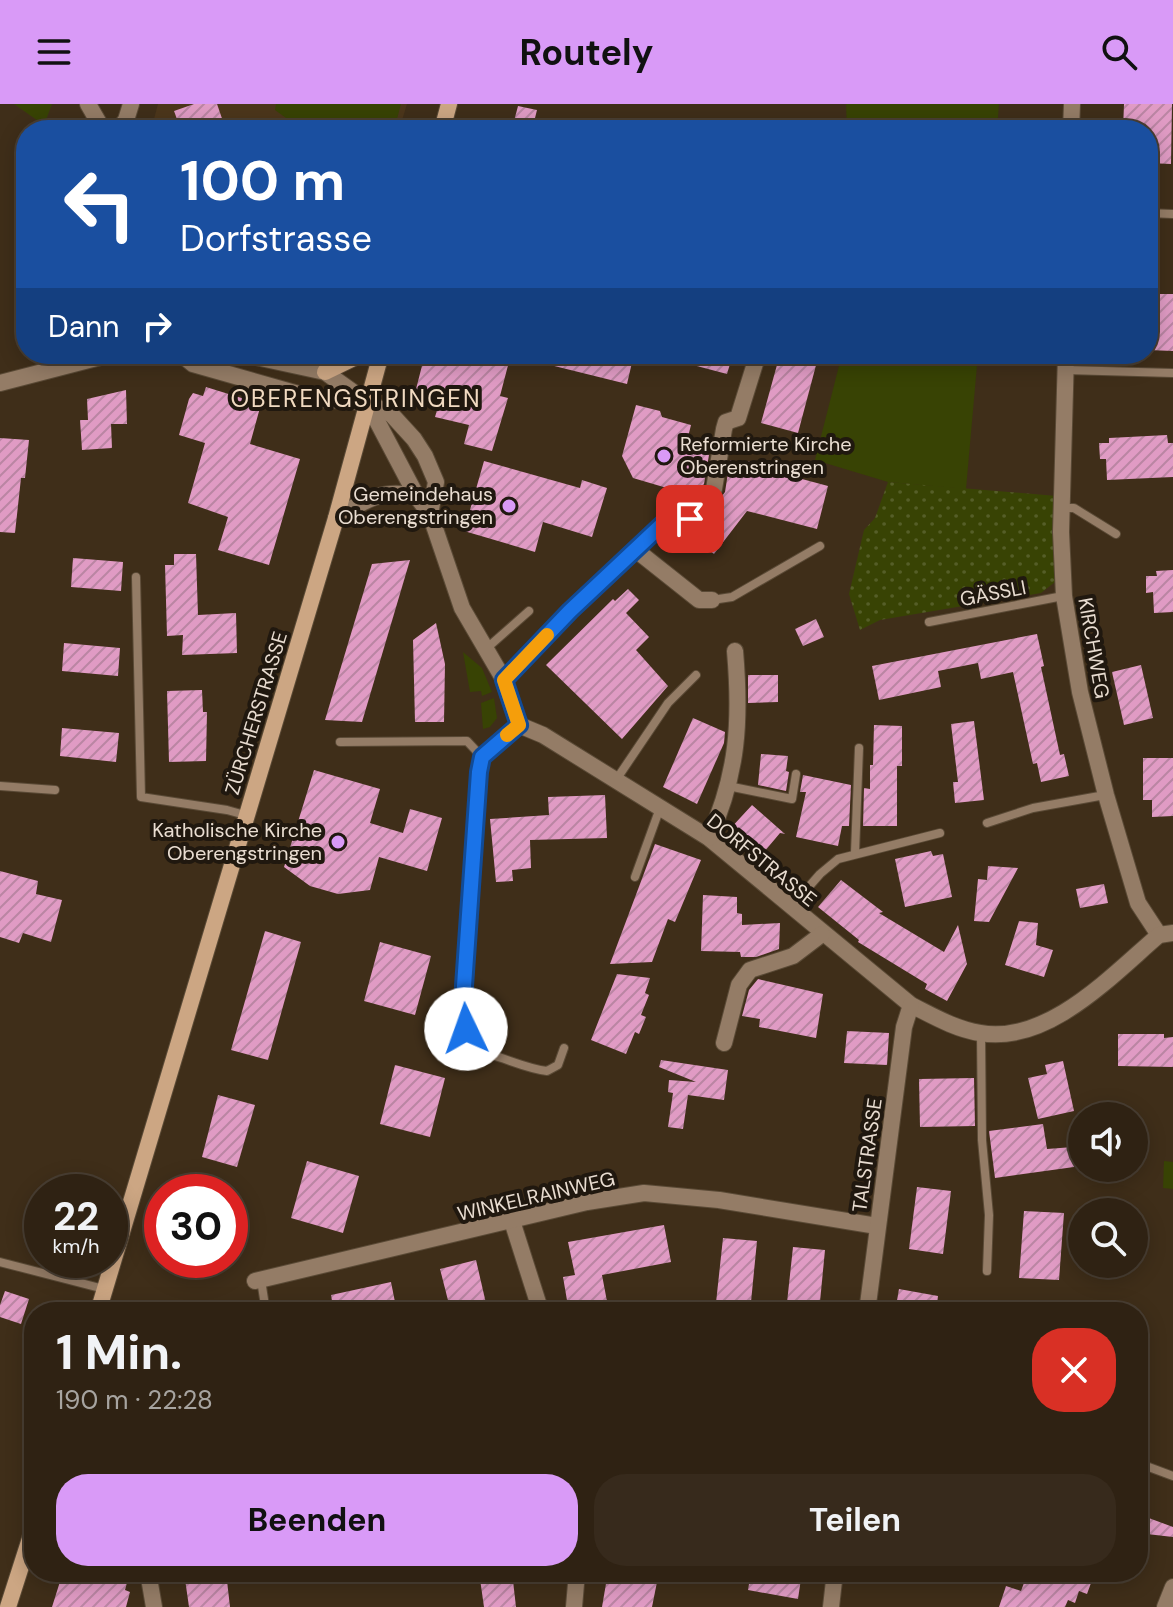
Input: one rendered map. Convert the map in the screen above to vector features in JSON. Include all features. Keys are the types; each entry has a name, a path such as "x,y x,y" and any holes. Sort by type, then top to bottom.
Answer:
{"main road":[{"path":"325,372 341,364"},
{"name":"ZÜRCHERSTRASSE","path":"101,1302 336,518 378,364"},
{"path":"8,1607 24,1557"}],"street":[{"path":"0,383 73,364"},
{"path":"193,364 316,399 367,402"},
{"path":"288,364 325,372 367,402 392,415 414,439 436,482 430,514"},
{"path":"504,680 570,611 670,517 690,519 714,489 726,422 738,418 755,364"},
{"name":"KIRCHWEG","path":"1066,364 1061,508 1064,596 1080,692 1138,903 1166,934"},
{"path":"367,402 417,497 430,514 462,608 504,680 519,725 482,757 479,772 464,986 467,1051"},
{"path":"336,518 370,497 383,493 402,492 417,497"},
{"path":"636,550 699,600 712,600"},
{"path":"709,838 721,809 737,742 739,693 735,651"},
{"name":"DORFSTRASSE","path":"519,725 543,735 709,838 911,1005 945,1022 981,1033 1025,1030 1046,1022 1085,997 1166,934"},
{"path":"724,1043 739,985 750,970 793,956 822,934"},
{"name":"TALSTRASSE","path":"868,1302 904,1027 911,1005"},
{"name":"WINKELRAINWEG","path":"258,1281 587,1202 644,1193 719,1200 877,1226"},
{"path":"512,1221 538,1302"},
{"path":"150,1582 154,1607"},
{"path":"574,1607 576,1582"},
{"path":"831,1607 834,1582"},
{"path":"1165,1607 1173,1587"}],"lane":[{"path":"1085,364 1173,373"},
{"path":"1061,508 1074,508 1116,534"},
{"path":"712,600 732,597 820,546"},
{"path":"136,577 141,797 245,815"},
{"name":"GÄSSLI","path":"929,622 1064,596"},
{"path":"487,648 529,611"},
{"path":"616,780 668,703 696,675"},
{"path":"340,742 467,741 482,757"},
{"path":"855,853 859,748"},
{"path":"727,786 792,799 796,774"},
{"path":"0,786 55,790"},
{"path":"987,823 1033,808 1106,795"},
{"path":"635,877 660,808"},
{"path":"791,907 838,859 940,833"},
{"path":"981,1033 982,1140 989,1215 987,1271"},
{"path":"467,1051 480,1051 509,1063 547,1071 558,1065 564,1048"},
{"path":"0,1262 104,1289"},
{"path":"258,1281 263,1302"},
{"path":"1148,1467 1173,1476"}],"shaded area":[{"path":"158,104 407,104 402,120 154,120"}],"green space":[{"path":"14,104 52,104 46,120 37,120"},
{"path":"276,104 401,104 397,120 285,120 275,110"},
{"path":"846,104 999,104 998,120 847,120"},
{"path":"839,364 977,364 966,489 888,482 815,460"},
{"path":"888,482 1057,496 1055,582 1041,593 880,620 860,630 849,594 864,530 875,518"},
{"path":"463,652 482,668 492,692 482,696 481,691 470,692"},
{"path":"494,698 497,718 490,727 483,729 481,703"},
{"path":"1164,1161 1173,1162 1173,1189 1163,1188"}],"building":[{"path":"194,104 217,104 223,120 177,120 174,111"},
{"path":"1124,104 1172,104 1171,164 1158,163 1158,120 1123,120"},
{"path":"518,106 537,110 534,120 514,120"},
{"path":"1158,294 1173,294 1173,351 1158,350"},
{"path":"422,364 508,364 500,396 508,398 492,451 464,444 469,425 435,417 437,410 430,408 433,398 415,393"},
{"path":"546,364 632,364 627,384"},
{"path":"689,364 730,364 727,374"},
{"path":"777,364 816,364 798,433 761,423"},
{"path":"206,387 261,404 250,444 300,459 269,565 218,550 228,517 188,503 205,443 179,435 189,399 193,393 203,396"},
{"path":"126,390 127,424 111,424 112,448 82,450 80,420 88,420 87,399"},
{"name":"Reformierte Kirche Oberenstringen","path":"636,405 660,411 662,417 691,425 686,445 707,451 709,455 704,484 694,496 633,478 622,456"},
{"path":"1167,435 1168,443 1173,443 1173,477 1107,480 1106,459 1100,459 1099,443 1109,443 1109,438"},
{"path":"0,438 29,440 15,533 0,532"},
{"path":"730,460 746,465 747,461 761,465 761,468 828,486 817,529 747,511 714,554 693,538 720,503 717,503 725,492"},
{"name":"Gemeindehaus Oberengstringen","path":"484,461 580,488 582,480 607,488 592,537 543,522 535,552 464,531"},
{"path":"174,554 196,554 198,615 236,613 237,653 182,655 183,635 167,636 165,565 174,565"},
{"path":"73,558 123,562 121,591 71,587"},
{"path":"410,560 362,722 325,720 372,564"},
{"path":"1173,570 1173,612 1154,613 1153,592 1146,593 1146,576 1157,576 1156,571"},
{"path":"628,589 639,600 626,613 649,637 636,650 668,686 622,739 546,665 613,599 615,601"},
{"path":"816,619 824,637 803,646 795,629"},
{"path":"436,623 445,664 444,722 415,722 413,640"},
{"path":"1037,634 1060,755 1064,754 1069,776 1041,782 1037,763 1033,764 1013,672 981,679 978,663 938,671 941,687 879,700 872,666"},
{"path":"64,643 120,648 118,676 62,671"},
{"path":"1141,665 1153,718 1124,725 1112,672"},
{"path":"748,675 778,675 778,702 748,703"},
{"path":"202,690 203,712 207,712 206,761 169,762 167,691"},
{"path":"693,718 725,732 724,743 697,804 663,787"},
{"path":"974,721 984,800 955,803 953,782 958,782 951,724"},
{"path":"874,725 902,726 902,766 897,766 897,826 863,826 864,788 870,789 870,765 873,765"},
{"path":"62,728 119,733 116,762 60,756"},
{"path":"761,754 788,756 786,791 758,785"},
{"path":"1143,758 1173,758 1173,816 1152,817 1152,800 1143,800"},
{"name":"Katholische Kirche Oberengstringen","path":"314,770 380,789 370,823 403,833 410,809 442,818 427,871 379,857 370,890 338,894 310,886 284,867"},
{"path":"803,775 851,785 849,826 842,826 838,846 796,837 806,792 800,792"},
{"path":"605,795 607,838 530,840 531,868 512,870 513,881 496,882 490,819 549,815 548,797"},
{"path":"752,805 785,834 780,833 760,857 729,830"},
{"path":"655,844 701,860 675,922 668,919 652,962 610,964"},
{"path":"931,851 933,856 943,854 952,897 905,907 895,859"},
{"path":"988,866 1018,868 989,922 974,921 978,879 987,880"},
{"path":"0,871 38,881 36,894 62,900 51,942 23,933 19,943 0,937"},
{"path":"841,880 883,912 879,913 944,952 958,925 967,964 947,1001 925,989 927,984 858,942 818,907"},
{"path":"1104,884 1108,903 1080,908 1076,889"},
{"path":"703,895 737,897 737,913 742,914 742,925 780,923 779,949 756,957 741,957 740,952 701,951"},
{"path":"1019,921 1038,923 1036,945 1053,950 1044,977 1005,965"},
{"path":"265,931 301,942 268,1060 231,1050"},
{"path":"380,942 431,956 415,1015 364,1001"},
{"path":"617,974 650,978 645,993 649,995 641,1015 646,1017 639,1034 635,1032 626,1054 591,1040"},
{"path":"758,979 823,994 816,1038 759,1027 760,1019 742,1016 749,990"},
{"path":"847,1031 889,1033 887,1065 844,1063"},
{"path":"1118,1034 1164,1034 1164,1038 1173,1037 1173,1067 1118,1066"},
{"path":"661,1060 728,1070 724,1100 688,1095 683,1129 668,1127 673,1093 668,1092 669,1080 696,1082 659,1067"},
{"path":"1063,1061 1072,1102 1068,1102 1068,1112 1038,1119 1028,1078 1047,1074 1045,1065"},
{"path":"395,1065 445,1078 430,1137 380,1124"},
{"path":"974,1078 975,1126 920,1127 919,1079"},
{"path":"218,1095 255,1105 237,1167 202,1157"},
{"path":"1043,1124 1047,1149 1068,1147 1068,1168 995,1178 989,1131"},
{"path":"307,1161 359,1176 343,1233 291,1218"},
{"path":"917,1187 951,1191 943,1254 909,1249"},
{"path":"1024,1211 1064,1213 1059,1280 1019,1278"},
{"path":"664,1225 671,1262 602,1275 607,1302 567,1302 563,1277 575,1275 568,1242"},
{"path":"723,1238 757,1241 751,1302 716,1302"},
{"path":"793,1247 825,1250 820,1302 787,1302"},
{"path":"476,1260 486,1302 448,1302 440,1269"},
{"path":"391,1282 395,1302 332,1302 331,1295"},
{"path":"899,1289 938,1296 937,1302 897,1302"},
{"path":"5,1291 29,1299 24,1302 21,1324 0,1317"},
{"path":"1148,1518 1173,1527 1173,1537 1148,1534"},
{"path":"60,1582 127,1582 125,1590 130,1592 126,1607 52,1607"},
{"path":"185,1582 227,1582 230,1607 189,1607"},
{"path":"480,1582 513,1582 516,1607 484,1607"},
{"path":"606,1582 657,1582 652,1607 602,1607"},
{"path":"749,1582 801,1582 798,1599 748,1590"},
{"path":"1024,1582 1091,1582 1087,1594 1079,1591 1075,1603 1068,1600 1065,1607 999,1607 1006,1586 1021,1591"}],"slow traffic":[{"path":"507,735 519,725 504,680 547,635"}],"place":[{"name":"Reformierte Kirche Oberenstringen","path":"664,456"},
{"name":"Gemeindehaus Oberengstringen","path":"509,506"},
{"name":"Katholische Kirche Oberengstringen","path":"338,842"}],"district":[{"name":"OBERENGSTRINGEN","path":"356,399"}],"route":[{"path":"466,1029 464,986 479,772 482,757 519,725 504,680 570,611 670,517 690,519"}]}
